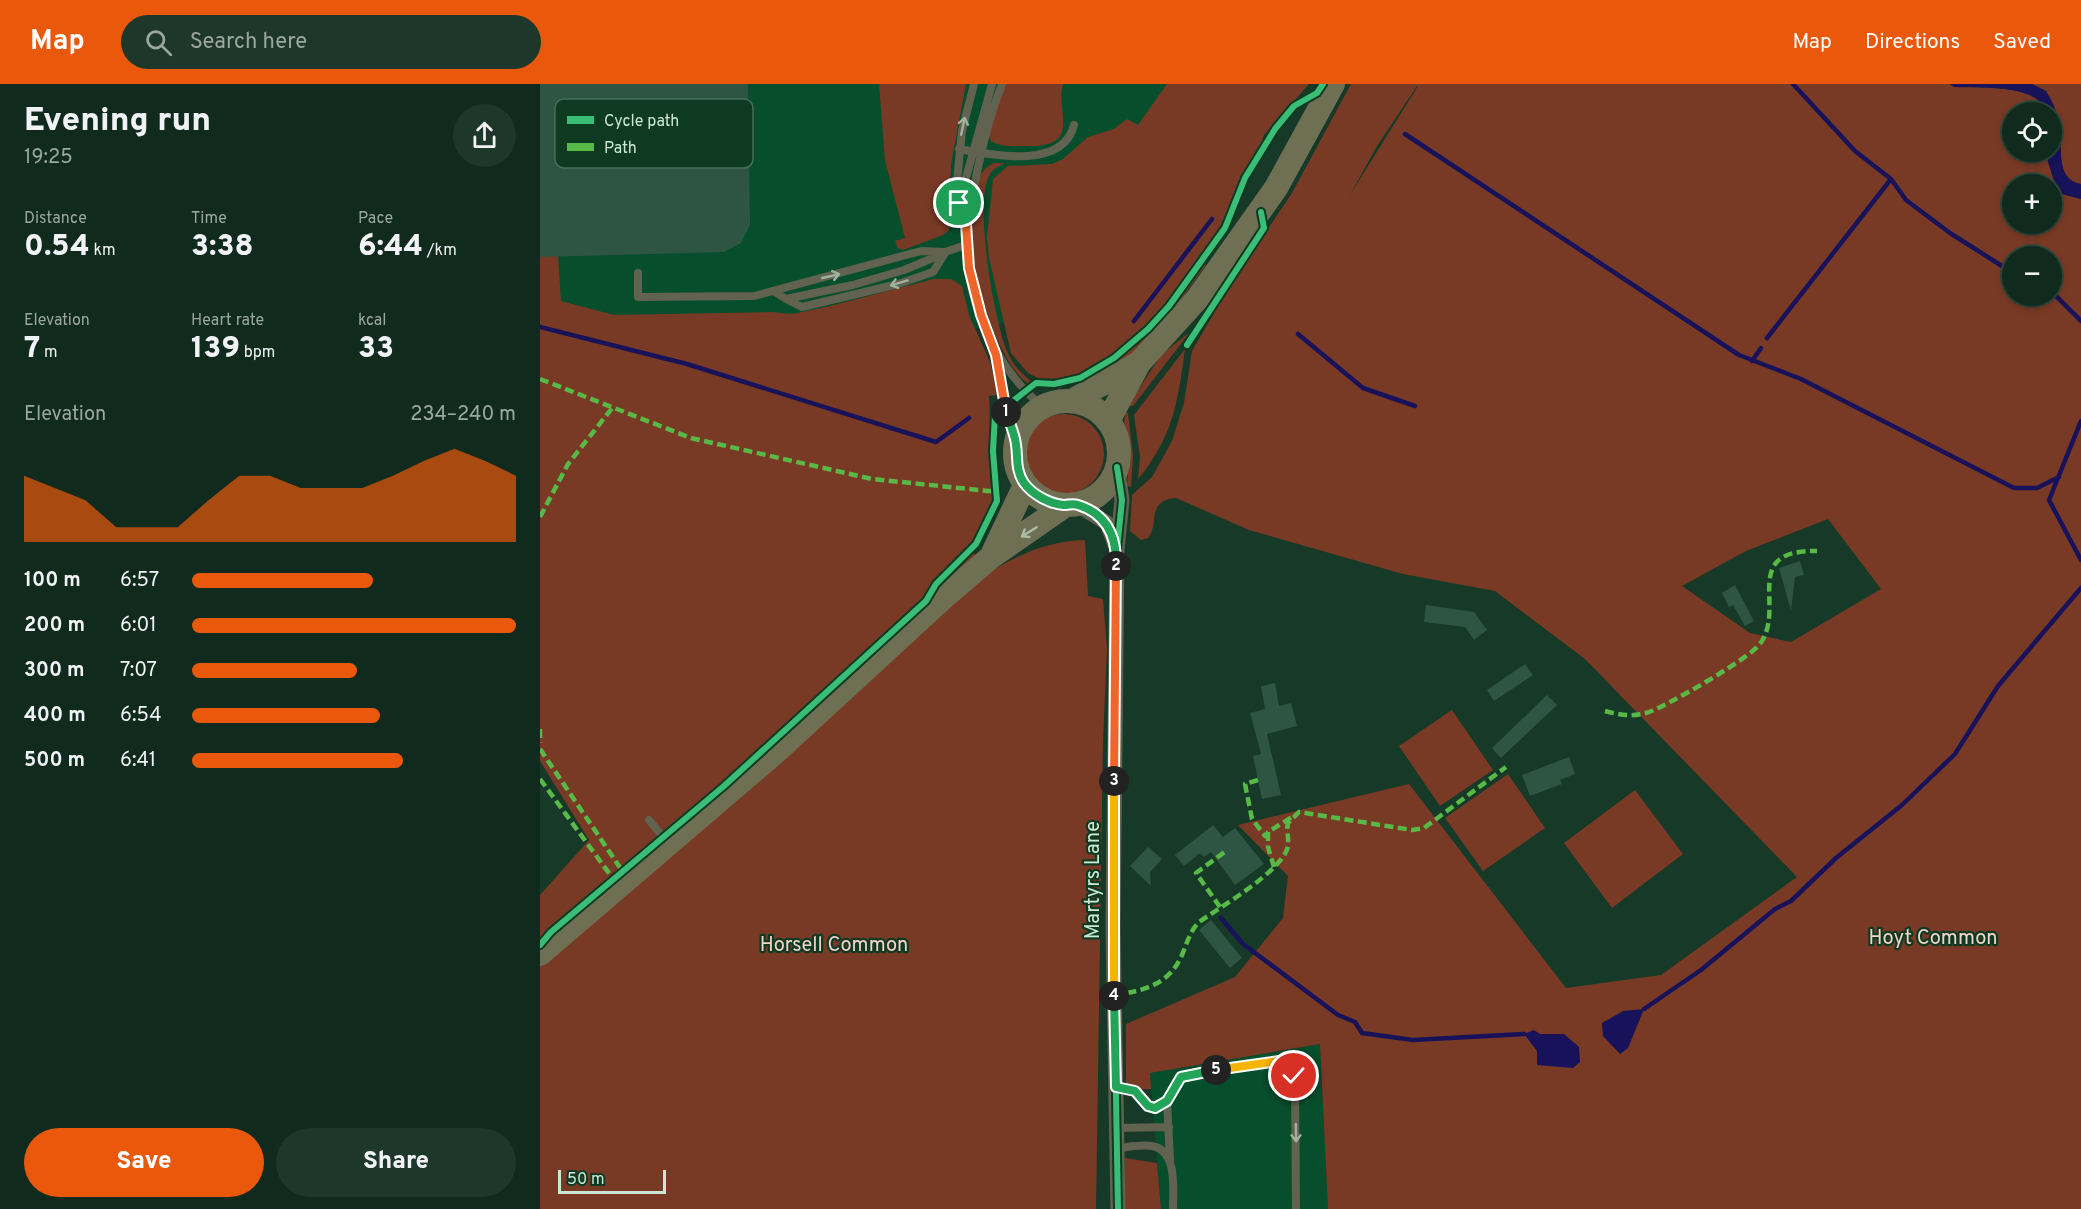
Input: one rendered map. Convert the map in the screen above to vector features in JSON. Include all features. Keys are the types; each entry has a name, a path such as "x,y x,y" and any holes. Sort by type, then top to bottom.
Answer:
{"main road":[{"path":"1108,421 1139,363 1198,298 1261,212 1332,84"},
{"path":"1072,400 1139,363"},
{"path":"545,943 616,884 669,846 991,558 1071,505 1098,495 1110,483 1117,467 1119,450 1116,434 1108,421 1094,408 1072,400 1059,400 1042,406 1028,417 1016,441 1017,468 1025,485 1039,497 1071,505"},
{"path":"991,558 1025,485"}],"street":[{"name":"Martyrs Lane","path":"1117,467 1122,500 1116,550 1113,928 1119,1148 1118,1209"},
{"name":"Martyrs Lane","path":"1071,505 1107,523 1116,550"}],"lane":[{"path":"966,224 956,191 959,149 974,84"},
{"path":"993,84 977,152 966,224 966,245 976,299 996,355 1005,408 1016,441"},
{"path":"959,203 1002,84"},
{"path":"959,149 977,152 1047,153 1063,145 1072,134 1074,125"},
{"path":"786,299 904,270 966,245"},
{"path":"638,273 638,297 749,296 775,292 789,286 921,251 945,252"},
{"path":"775,292 802,307 898,284 933,272 945,252"},
{"path":"810,281 813,294"},
{"path":"996,355 1017,384 1042,406"},
{"path":"649,820 669,846"},
{"path":"1173,1209 1167,1101 1176,1083 1185,1076 1279,1061 1288,1066 1295,1080 1296,1209"},
{"path":"1116,1087 1135,1091 1148,1106 1155,1108 1167,1101"},
{"path":"1118,1128 1169,1127"},
{"path":"1119,1148 1150,1146 1158,1148 1171,1164"}],"shaded area":[{"path":"540,84 1309,84 1264,135 1253,169 1235,194 1218,232 1175,292 1154,319 1116,352 1081,373 1052,381 1040,379 1028,373 1011,353 1004,323 975,329 995,377 998,395 989,396 991,417 540,298"},
{"path":"1950,84 2032,84 2046,91 2052,102 2040,102 2033,96 2007,89 1954,87"},
{"path":"2048,162 2062,162 2066,175 2072,181 2081,184 2081,199 2062,194 2062,174 2052,174"},
{"path":"1644,1009 1628,1048 1620,1054 1603,1036 1602,1023 1623,1011"},
{"path":"1534,1030 1540,1034 1564,1034 1579,1047 1580,1062 1573,1068 1537,1065 1537,1051 1524,1034"},
{"path":"1320,1044 1328,1209 1161,1209 1150,1073"}],"green space":[{"path":"879,84 966,84 951,164 949,230 943,235 903,250 898,248 895,241 905,238 885,160"},
{"path":"1005,84 1063,84 1061,135 1054,141 1043,145 1002,145 991,141 988,134"},
{"path":"1167,84 1309,84 1264,135 1253,169 1235,194 1218,232 1154,319 1137,337 1096,366 1068,378 1040,379 1028,373 1011,353 989,258 987,237 993,179 1008,166 1052,164 1063,159 1088,137 1114,129 1127,119 1138,125"},
{"name":"Hoyt Common","path":"1351,84 1950,84 1954,87 2007,89 2033,96 2040,102 2002,102 2002,162 2049,162 2054,174 2002,174 2002,234 2062,234 2062,193 2081,199 2081,1209 1328,1209 1320,1044 1150,1073 1151,1089 1126,1090 1126,1024 1235,977 1283,918 1288,876 1238,825 1409,784 1566,988 1661,975 1797,877 1585,659 1495,591 1403,574 1249,530 1176,498 1166,500 1157,508 1148,538 1141,540 1130,531 1132,495 1152,477 1172,441 1184,403 1192,351 1229,287 1292,193","holes":["1418,86 1350,195 1377,146","1828,519 1881,589 1791,642 1750,633 1682,586 1746,551"]},
{"path":"2032,84 2081,84 2081,184 2072,181 2063,168 2062,102 2051,102 2046,91"},
{"path":"994,163 1005,163 990,174 985,188 984,234 991,288 1007,351 1018,368 1032,382 1029,384 1013,368 998,342 976,272 971,236 972,203 979,178"},
{"name":"Horsell Common","path":"558,255 561,301 614,315 772,312 792,314 934,279 951,279 962,286 969,315 990,362 998,395 989,396 991,455 996,481 984,526 969,548 991,571 1036,549 1085,540 1088,596 1103,599 1107,649 1103,741 1096,1209 540,1209 540,895 589,840 540,761 540,257"},
{"path":"1204,263 1206,265 1156,334 1125,360 1086,382 1083,380 1137,343 1177,300"},
{"path":"1190,332 1133,406 1128,406 1161,355"},
{"path":"1185,349 1172,418 1159,448 1138,479 1140,457 1134,415"},
{"path":"1125,413 1128,413 1133,456 1131,487 1127,486 1129,453 1124,427"},
{"path":"1064,414 1079,417 1092,426 1101,439 1104,454 1101,469 1092,482 1079,491 1064,494 1049,491 1036,482 1027,469 1024,454 1027,439 1036,426 1049,417"},
{"path":"1452,710 1493,770 1440,806 1399,746"},
{"path":"1508,774 1545,828 1483,871 1445,818"},
{"path":"1635,790 1683,854 1612,908 1564,843"},
{"path":"1125,1158 1157,1163 1161,1209 1125,1209"}],"building":[{"path":"540,84 748,84 748,99 555,99 555,168 749,168 750,225 741,243 724,252 540,257"},
{"path":"1800,561 1804,575 1795,577 1791,611 1779,568"},
{"path":"1735,585 1754,621 1745,626 1733,605 1729,607 1722,593"},
{"path":"1426,605 1474,612 1487,630 1474,640 1465,627 1424,622"},
{"path":"1525,664 1533,675 1494,701 1487,690"},
{"path":"1275,683 1279,706 1291,703 1297,726 1267,734 1281,795 1262,799 1253,756 1261,754 1250,713 1265,709 1261,686"},
{"path":"1547,695 1557,705 1501,758 1492,748"},
{"path":"1569,757 1575,774 1560,780 1562,784 1530,796 1522,775"},
{"path":"1213,825 1223,837 1235,828 1264,864 1235,885 1211,852 1204,857 1200,853 1184,866 1175,855"},
{"path":"1148,847 1162,859 1150,872 1151,886 1130,866"},
{"path":"1211,920 1242,958 1230,968 1199,930"}],"waterway":[{"path":"1793,84 1855,151 1891,179 1906,200 1950,233 2002,266"},
{"path":"1405,134 1739,355 1801,379 2014,488 2037,488 2059,477"},
{"path":"1767,338 1891,179"},
{"path":"1134,321 1212,219"},
{"path":"2062,302 2081,321"},
{"path":"540,327 687,364 936,442 969,418"},
{"path":"1298,334 1363,388 1415,406"},
{"path":"1752,361 1761,348"},
{"path":"2081,421 2049,500 2081,560"},
{"path":"1644,1009 1701,970 1775,909 1791,901 1836,858 1902,805 1955,754 1998,686 2081,588"},
{"path":"1221,918 1243,944 1338,1015 1355,1022 1362,1033 1413,1040 1524,1034"}],"marked path":[{"path":"540,379 691,438 872,479 998,492"},
{"path":"540,517 568,464 613,407"},
{"path":"1605,711 1631,715 1656,709 1706,682 1753,651 1760,644 1767,629 1769,583 1772,570 1779,560 1793,553 1817,551"},
{"path":"540,729 540,743"},
{"path":"540,749 623,872"},
{"path":"1114,995 1154,985 1170,973 1177,965 1191,933 1199,922 1249,888 1284,856 1288,846 1288,823 1299,812 1412,830 1424,828 1506,767"},
{"path":"540,779 614,880"},
{"path":"1258,780 1245,784 1252,819 1266,837"},
{"path":"1274,867 1268,847 1268,832 1292,817"},
{"path":"1220,907 1196,873 1226,851"}],"cycle path":[{"path":"540,945 551,932 724,786 926,601 936,584 976,544 997,501 993,451 995,415 1036,383 1054,384 1080,378 1114,358 1148,329 1169,306 1225,228 1245,178 1275,129 1294,106 1317,93 1323,84"},
{"path":"1187,345 1264,228 1261,212"},
{"path":"1117,467 1122,500 1117,550 1113,928 1118,1209"}],"route":[{"path":"959,203 966,224 969,268 976,299 996,355 1005,408 1016,441 1014,455 1017,468 1025,485 1039,497 1056,504 1076,504 1102,518 1111,531 1116,550 1113,928 1116,1087 1135,1091 1148,1106 1155,1108 1167,1101 1176,1083 1185,1076 1271,1061 1284,1063 1294,1076"}]}
